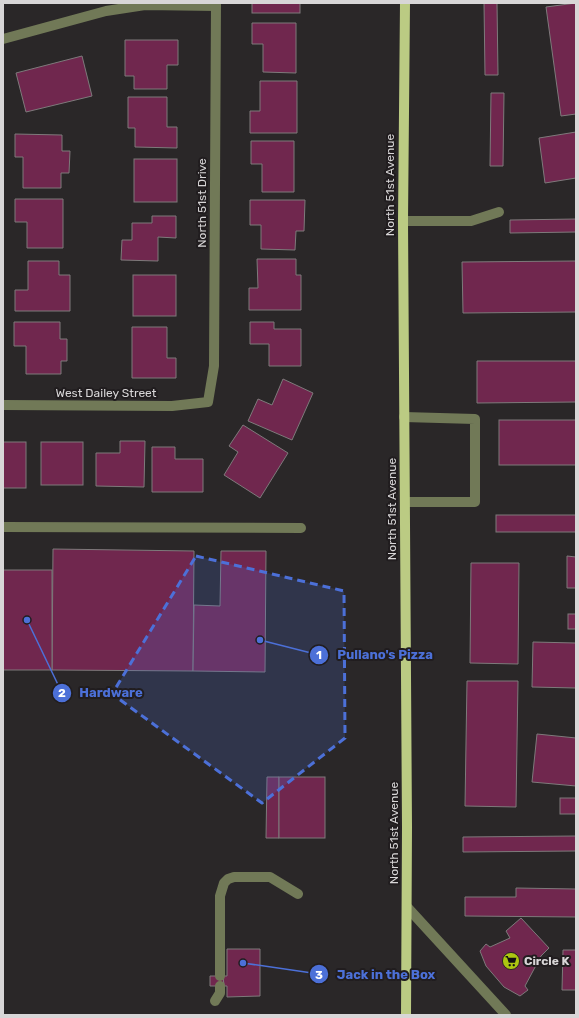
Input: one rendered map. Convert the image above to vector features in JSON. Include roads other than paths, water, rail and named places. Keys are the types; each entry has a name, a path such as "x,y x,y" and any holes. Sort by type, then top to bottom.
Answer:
{"main road":[{"name":"North 51st Avenue","path":"405,3 403,221 407,907 406,1015"}],"street":[{"path":"3,39 106,11 145,5 216,4"},
{"name":"North 51st Drive","path":"208,402 214,366 216,4"},
{"path":"403,221 472,221 498,212"},
{"name":"West Dailey Street","path":"3,405 172,406 208,402"},
{"path":"404,417 475,419 475,502 405,502"},
{"path":"3,527 301,528"},
{"path":"215,1001 220,993 220,896 222,887 228,879 234,876 270,877 298,894"},
{"path":"407,907 506,1015"}],"place":[{"name":"Hardware","path":"27,620"},
{"name":"Pullano's Pizza","path":"260,640"},
{"name":"Circle K","path":"511,961"},
{"name":"Jack in the Box","path":"243,963"}]}
